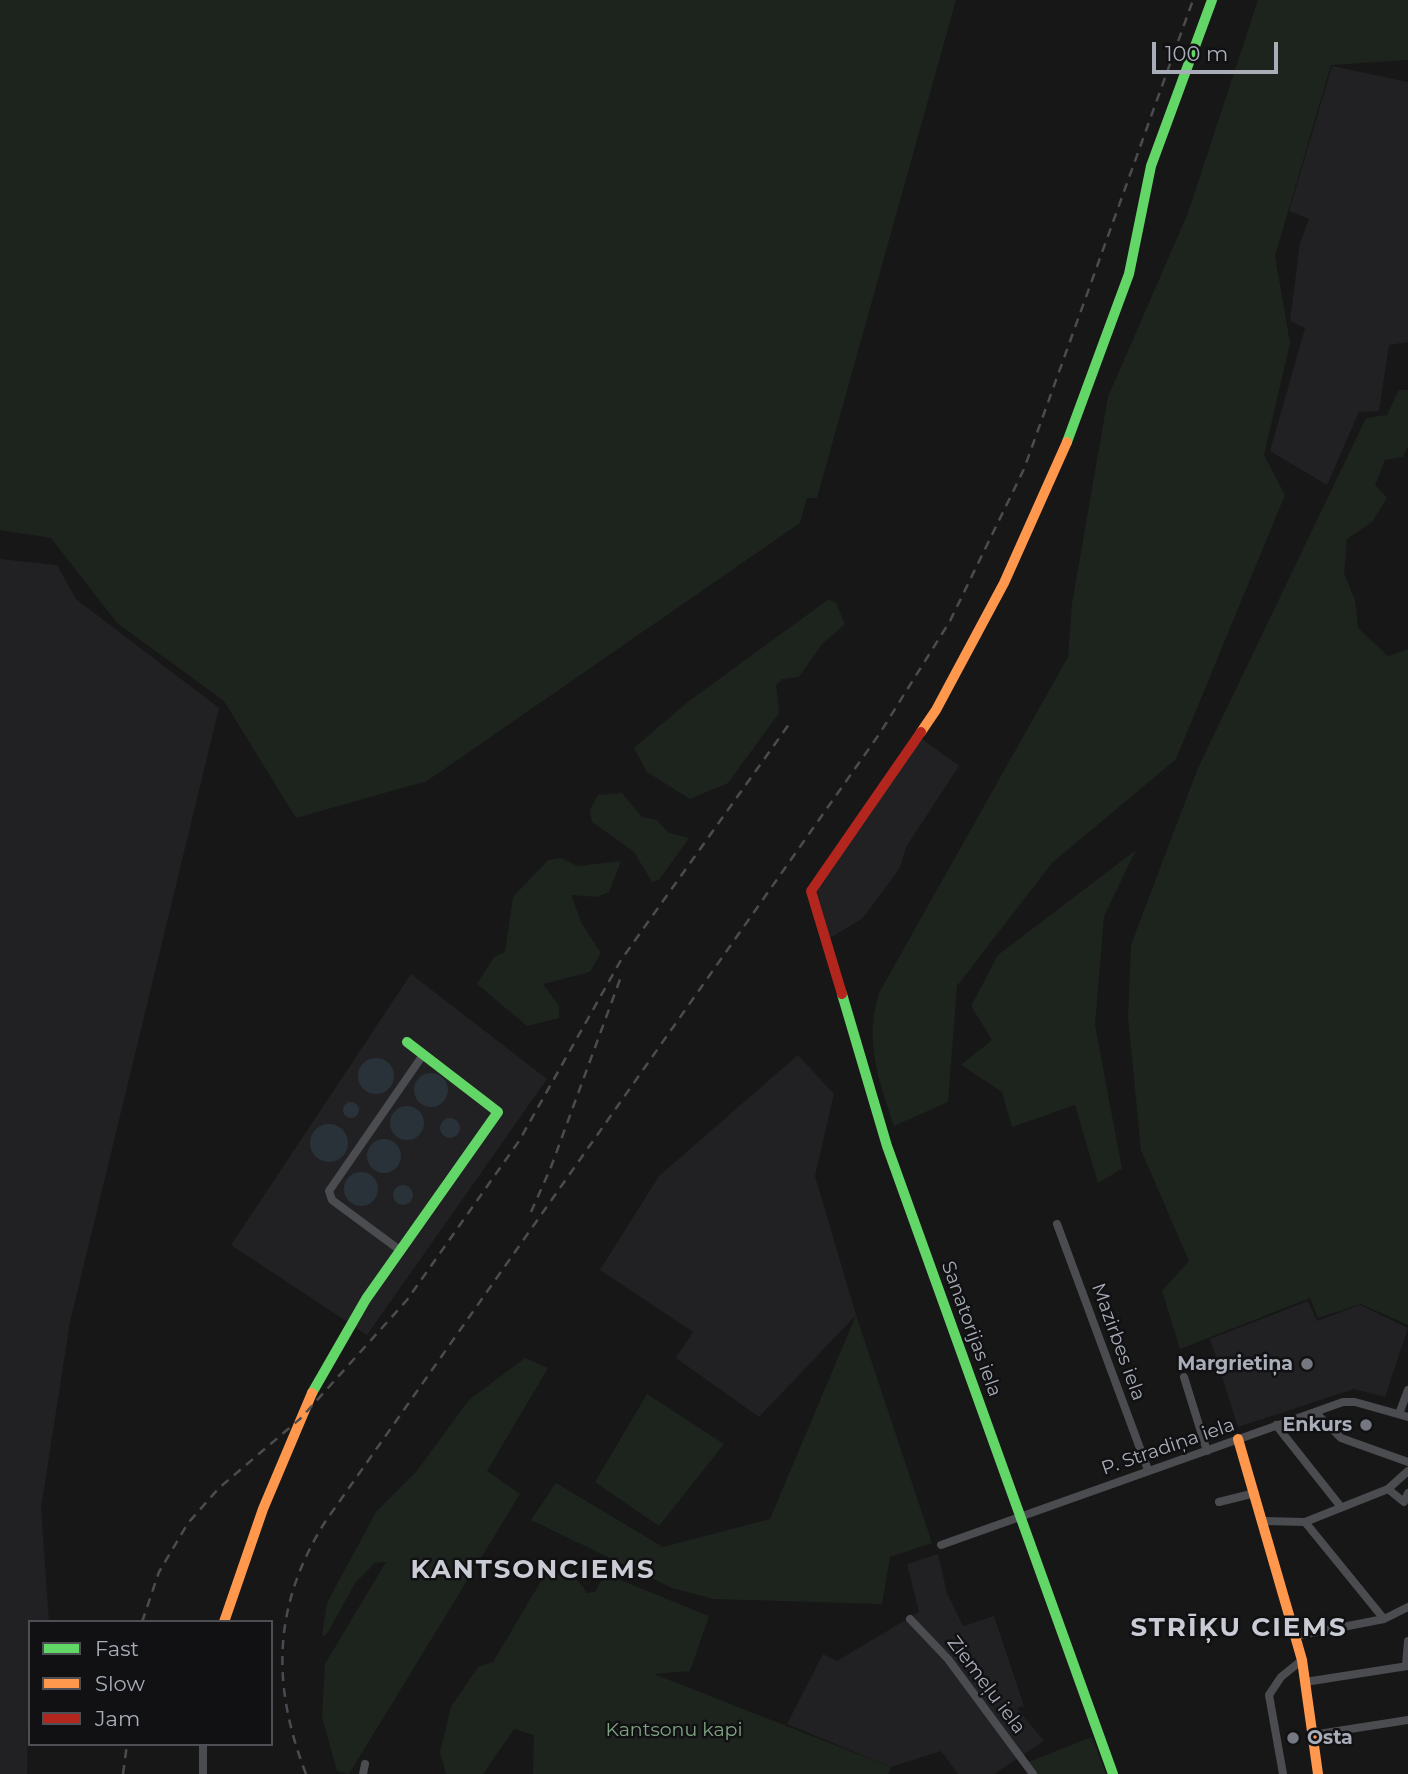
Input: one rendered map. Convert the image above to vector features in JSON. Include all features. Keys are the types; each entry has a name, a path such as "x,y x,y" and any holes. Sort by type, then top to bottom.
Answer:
{"street":[{"name":"Sanatorijas iela","path":"1113,1774 887,1146 811,891 936,710 1004,583 1057,471 1129,274 1152,166 1212,0"},
{"path":"225,1620 307,1403 347,1328 498,1112 407,1042"},
{"path":"401,1251 331,1200 329,1191 423,1055"},
{"name":"Mazirbes iela","path":"1057,1224 1148,1470"},
{"path":"1184,1377 1208,1451"},
{"path":"1404,1415 1408,1390"},
{"name":"P. Stradiņa iela","path":"941,1545 1315,1412 1355,1402 1404,1415"},
{"path":"1315,1412 1341,1438 1408,1462"},
{"path":"1276,1425 1341,1507"},
{"path":"1238,1439 1302,1660 1318,1774"},
{"path":"1263,1521 1306,1522 1388,1489 1407,1473"},
{"path":"1388,1489 1407,1499"},
{"path":"1219,1502 1255,1493"},
{"path":"1306,1522 1384,1619"},
{"path":"1296,1636 1384,1619 1408,1607"},
{"name":"Ziemeļu iela","path":"910,1619 948,1659 1033,1774"},
{"path":"1305,1682 1407,1665 1408,1641"},
{"path":"1283,1774 1269,1695 1281,1677 1302,1660"},
{"path":"1312,1735 1408,1720"},
{"path":"203,1746 203,1774"},
{"path":"363,1774 365,1764"}],"shaded area":[{"path":"1332,66 1408,82 1408,342 1389,345 1379,411 1359,412 1327,485 1270,451 1305,328 1290,321 1300,243 1309,219 1289,211"},
{"path":"0,559 57,565 76,599 219,708 70,1322 41,1508 49,1620 28,1620 27,1774 0,1774"},
{"path":"921,738 959,766 906,847 900,868 863,918 830,938 816,890"},
{"path":"411,974 547,1079 367,1335 231,1245"},
{"path":"798,1055 834,1094 815,1176 856,1315 759,1417 676,1358 693,1332 600,1270 659,1176"},
{"path":"376,1058 389,1063 394,1076 389,1089 376,1094 363,1089 358,1076 363,1063"},
{"path":"431,1073 443,1078 448,1090 443,1102 431,1107 419,1102 414,1090 419,1078"},
{"path":"348,1102 354,1102 359,1110 357,1116 348,1118 343,1113 343,1107"},
{"path":"407,1106 419,1111 424,1123 419,1135 407,1140 395,1135 390,1123 395,1111"},
{"path":"450,1118 457,1121 460,1128 457,1135 450,1138 443,1135 440,1128 443,1121"},
{"path":"329,1124 342,1130 348,1143 342,1156 329,1162 316,1156 310,1143 316,1130"},
{"path":"384,1139 396,1144 401,1156 396,1168 384,1173 372,1168 367,1156 372,1144"},
{"path":"361,1172 373,1177 378,1189 373,1201 361,1206 349,1201 344,1189 349,1177"},
{"path":"403,1185 410,1188 413,1195 410,1202 403,1205 396,1202 393,1195 396,1188"},
{"name":"Margrietiņa","path":"1308,1301 1317,1321 1360,1305 1408,1328 1385,1397 1354,1389 1238,1427 1210,1339"},
{"path":"938,1554 947,1593 963,1626 994,1616 1024,1706 1017,1708 1044,1741 994,1774 958,1774 941,1751 891,1767 787,1724 823,1654 837,1661 919,1612 907,1564"}],"green space":[{"path":"0,0 956,0 817,498 807,498 800,523 427,781 296,818 224,701 117,623 51,538 0,530"},
{"path":"1258,0 1408,0 1408,60 1331,65 1275,256 1290,343 1264,455 1285,495 1176,759 1052,863 957,986 948,1102 894,1126 878,1076 873,1042 875,1008 880,991 1068,657 1072,604 1108,397 1188,213"},
{"path":"1399,390 1408,390 1408,446 1403,457 1385,460 1375,485 1387,498 1372,522 1347,539 1344,573 1355,600 1358,628 1388,656 1408,649 1408,1325 1361,1304 1318,1318 1310,1298 1180,1349 1162,1291 1189,1261 1141,1150 1128,1017 1131,945 1198,768 1366,418 1387,415"},
{"path":"829,599 836,603 845,624 822,644 799,677 782,679 776,685 779,713 728,783 690,799 647,772 634,748 689,701"},
{"path":"622,793 642,817 657,820 669,833 689,838 659,880 652,882 634,852 592,822 590,810 598,795"},
{"path":"1136,850 1104,916 1095,1025 1122,1169 1098,1183 1075,1105 1012,1127 1002,1092 961,1065 992,1040 971,1006 998,955"},
{"path":"561,858 577,866 621,861 609,892 597,897 571,895 582,924 601,953 590,972 543,984 559,1006 559,1018 527,1026 477,984 494,957 505,952 513,897 548,860"},
{"path":"856,1315 932,1543 890,1557 882,1604 714,1599 672,1588 531,1520 556,1483 663,1547 770,1519"},
{"path":"525,1358 548,1368 487,1471 520,1494 349,1774 337,1771 322,1717 325,1664 386,1562 375,1563 355,1583 327,1634 322,1637 327,1603 376,1512 416,1472 469,1400"},
{"path":"647,1394 724,1444 659,1526 595,1482"},
{"name":"Kantsonu kapi","path":"547,1571 571,1576 587,1593 595,1592 605,1574 709,1616 690,1671 654,1674 891,1767 888,1774 533,1774 534,1735 514,1729 483,1774 446,1774 440,1752 451,1707 478,1667 493,1662"},
{"path":"1092,1737 1106,1774 1036,1774 1028,1762"}],"railway":[{"path":"306,1774 287,1708 283,1645 295,1584 308,1553 325,1522 880,733 950,621 1024,469 1193,0"},
{"path":"143,1620 159,1572 188,1523 219,1488 301,1418 407,1300 519,1141 621,960 792,720"},
{"path":"531,1212 551,1167 622,974"},
{"path":"123,1774 127,1746"}],"traffic: fast":[{"path":"1067,442 1129,274 1151,166 1212,0"},
{"path":"842,994 887,1146 1113,1774"},
{"path":"312,1393 366,1299 498,1112 407,1042"}],"traffic: slow":[{"path":"921,732 936,710 1004,583 1067,442"},
{"path":"225,1620 263,1509 312,1393"},
{"path":"1238,1439 1302,1660 1318,1774"}],"traffic: jam":[{"path":"842,994 811,891 921,732"}],"place":[{"name":"Margrietiņa","path":"1307,1364"},
{"name":"Enkurs","path":"1366,1425"},
{"name":"Osta","path":"1293,1738"}],"district":[{"name":"KANTSONCIEMS","path":"533,1570"},
{"name":"STRĪĶU CIEMS","path":"1239,1628"}]}
